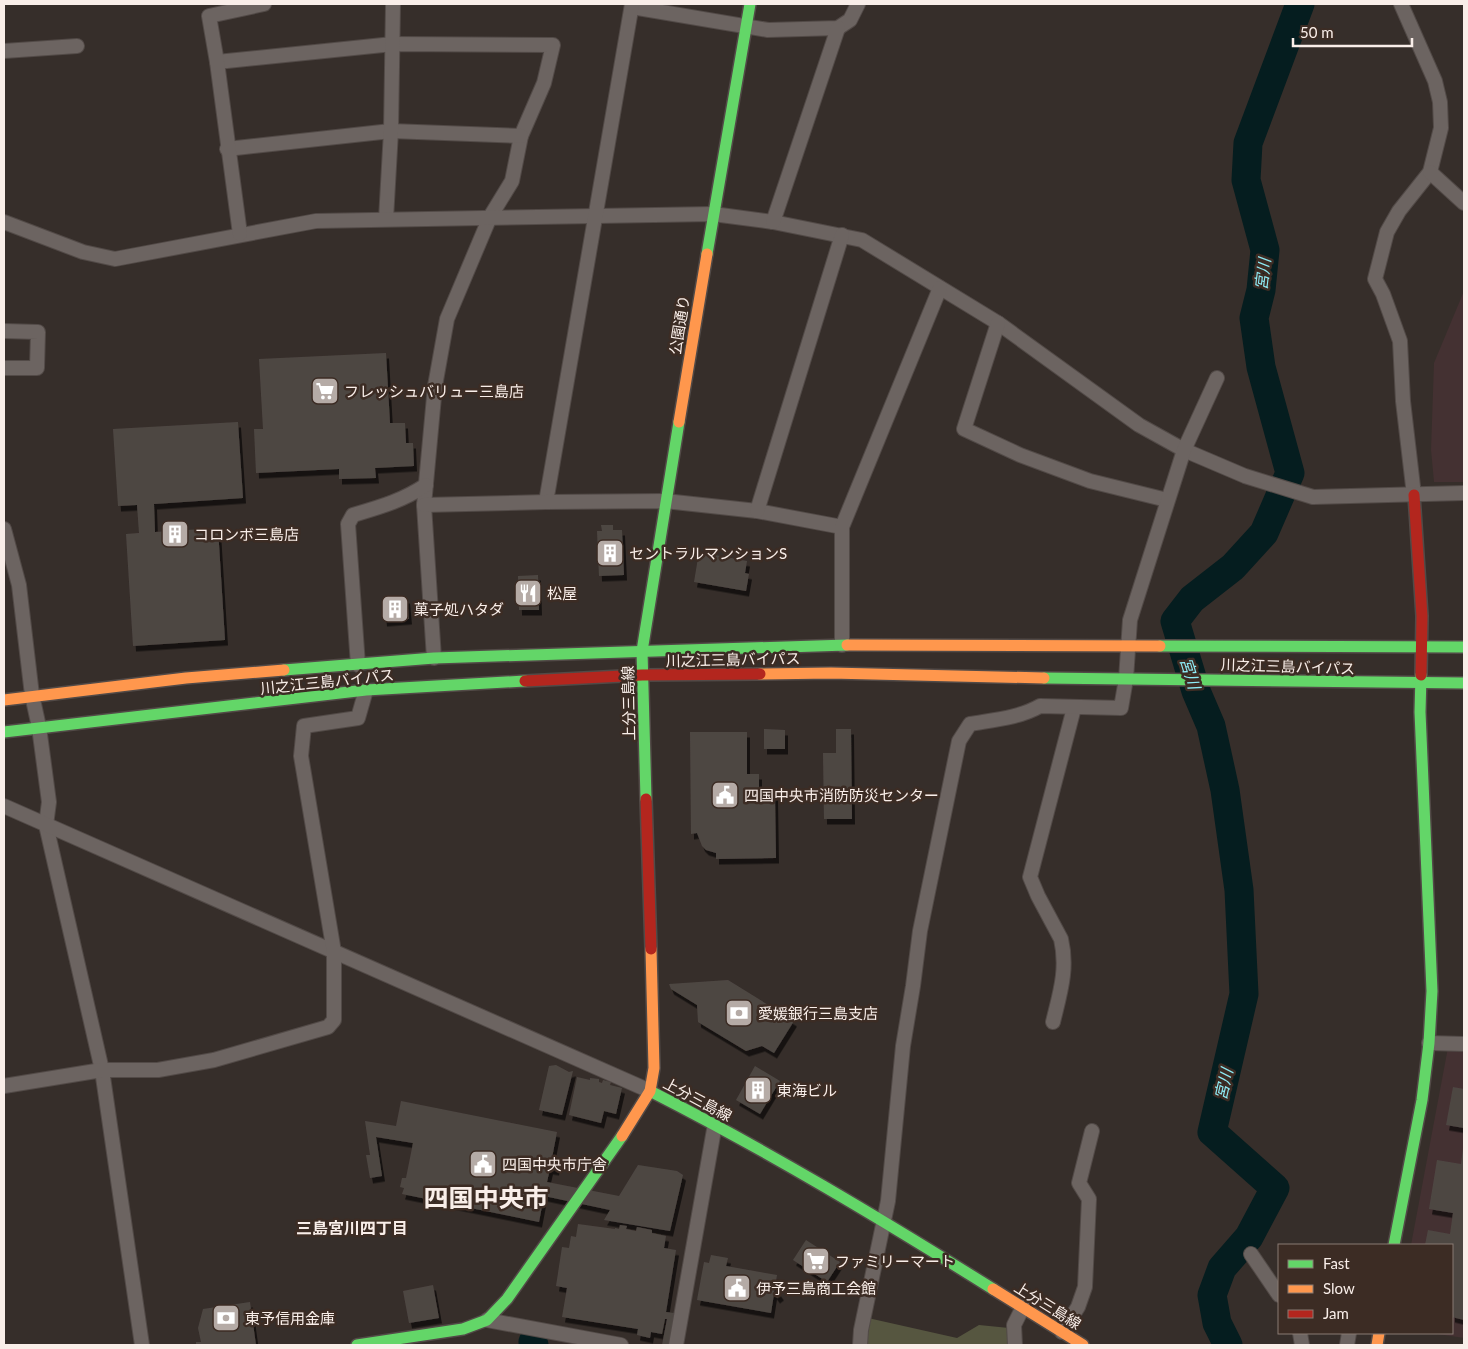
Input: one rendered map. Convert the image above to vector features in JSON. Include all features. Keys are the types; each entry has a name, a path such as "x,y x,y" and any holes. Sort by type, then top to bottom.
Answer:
{"main road":[{"name":"公園通り","path":"642,651 665,501 750,4"},
{"path":"1394,1244 1422,1100 1429,1043 1432,991 1419,683 1422,616 1414,495"},
{"name":"川之江三島バイパス","path":"4,700 32,695 186,678 434,658 842,645 1464,647"},
{"name":"上分三島線","path":"642,651 654,1068 650,1090 715,1124 885,1222 1083,1345"},
{"name":"川之江三島バイパス","path":"4,732 366,690 642,675 831,673 1464,683"},
{"path":"357,1345 463,1329 487,1320 508,1299 629,1126 650,1090"}],"street":[{"path":"240,234 209,16 264,4"},
{"path":"386,219 391,131 393,4"},
{"path":"546,502 632,5 768,30 838,28 850,20 858,4"},
{"path":"1401,4 1435,81 1440,102 1441,128 1430,172 1399,211 1387,232 1375,279 1383,294 1400,341 1403,401 1414,495"},
{"path":"773,222 838,28"},
{"path":"217,62 393,44 553,45 544,83 521,136 512,181 490,217 446,319 435,386 424,506 434,658"},
{"path":"4,51 77,46"},
{"path":"228,149 391,131 521,136"},
{"path":"1430,172 1464,203"},
{"path":"4,222 83,252 115,259 316,220 713,214 773,222 862,240 998,323 1139,424 1184,450 1245,476 1313,497 1464,493"},
{"path":"757,511 842,235"},
{"path":"842,645 842,527 940,288"},
{"path":"998,323 964,429 1020,455 1090,482 1166,500"},
{"path":"4,331 38,332 38,368 4,368"},
{"path":"860,1345 861,1330 885,1222 903,1046 920,931 958,741 970,724 1010,718 1032,711 1040,706 1121,708 1126,679 1130,620 1166,500 1184,450 1217,378"},
{"path":"358,665 348,524 353,516 394,503 426,485"},
{"path":"424,506 665,501 757,511 842,527"},
{"path":"4,530 19,585 32,695 39,727 49,802 46,825 102,1070 142,1345"},
{"path":"4,1086 102,1070 158,1070 214,1060 328,1027 334,1020 334,952 301,756 304,726 358,718 366,690"},
{"path":"1053,1022 1064,980 1063,947 1061,939 1030,878 1074,708"},
{"path":"8,811 46,825 650,1090"},
{"path":"1429,1043 1464,1044"},
{"path":"676,1345 715,1124"},
{"path":"1062,1332 1078,1306 1084,1287 1089,1199 1079,1183 1092,1131"},
{"path":"1251,1254 1278,1294"},
{"path":"1015,1345 1014,1325 1023,1307"},
{"path":"487,1320 622,1345"}],"shaded area":[{"path":"1464,291 1464,482 1434,482 1431,450 1434,363"},
{"path":"1449,1042 1464,1045 1464,1338 1438,1334 1453,1334 1453,1244 1411,1244"}],"green space":[{"path":"868,1318 957,1338 979,1325 1009,1328 1009,1345 865,1345"}],"building":[{"name":"フレッシュバリュー三島店","path":"386,353 390,423 405,423 406,443 413,443 414,466 375,468 376,478 339,479 339,469 256,473 254,429 263,429 259,359"},
{"name":"コロンボ三島店","path":"238,422 243,498 154,504 155,532 218,528 225,640 133,646 126,534 139,533 137,505 118,506 113,429"},
{"name":"セントラルマンションS","path":"601,525 613,525 613,530 622,530 624,575 599,576 597,531 602,531"},
{"path":"699,552 747,561 745,573 749,574 746,591 694,582"},
{"name":"松屋","path":"538,575 539,610 519,610 518,576"},
{"name":"菓子処ハタダ","path":"407,598 409,619 384,621 382,600"},
{"path":"764,729 785,730 785,749 764,749"},
{"path":"836,729 851,729 852,819 824,819 823,753 836,753"},
{"name":"四国中央市消防防災センター","path":"690,732 747,732 747,774 759,774 759,796 775,795 776,858 716,859 716,853 706,850 702,846 697,833 691,834"},
{"name":"愛媛銀行三島支店","path":"728,980 794,1021 774,1053 762,1046 746,1051 698,1022 697,1005 671,989 669,984"},
{"path":"556,1065 569,1072 573,1071 562,1115 539,1110 549,1066"},
{"name":"東海ビル","path":"755,1066 780,1081 760,1114 736,1100"},
{"path":"577,1077 590,1080 590,1078 599,1079 599,1082 602,1083 603,1080 611,1082 610,1085 622,1088 616,1114 604,1111 601,1123 569,1115"},
{"path":"1453,1087 1464,1089 1464,1128 1446,1125"},
{"name":"四国中央市庁舎","path":"401,1101 557,1132 552,1158 558,1159 556,1170 550,1169 547,1182 619,1196 638,1165 677,1171 683,1175 670,1231 604,1220 610,1210 544,1196 539,1222 402,1194 404,1188 400,1187 402,1178 406,1178 413,1143 376,1137 382,1176 370,1178 366,1155 370,1155 365,1121 396,1126"},
{"path":"1463,1148 1464,1320 1453,1317 1453,1244 1425,1244 1428,1230 1450,1234 1453,1213 1429,1209 1437,1160 1461,1164"},
{"path":"578,1224 615,1229 619,1229 620,1225 627,1226 626,1229 636,1231 637,1227 652,1230 652,1233 666,1236 664,1248 676,1250 666,1312 674,1313 669,1345 662,1345 667,1319 665,1319 662,1334 651,1332 650,1338 637,1335 638,1329 562,1317 567,1288 556,1286 562,1247 569,1248 571,1236 576,1237"},
{"name":"ファミリーマート","path":"806,1240 840,1262 827,1282 793,1260"},
{"name":"伊予三島商工会館","path":"711,1255 728,1258 726,1266 777,1275 774,1293 778,1291 781,1295 777,1298 774,1294 771,1313 697,1300 704,1262 709,1263"},
{"path":"433,1285 439,1318 409,1323 403,1291"},
{"name":"東予信用金庫","path":"250,1302 256,1345 196,1345 196,1342 201,1342 198,1328 203,1309"}],"waterway":[{"name":"宮川","path":"1228,1345 1217,1323 1212,1295 1222,1268 1249,1237 1275,1188 1212,1132 1244,994 1239,890 1225,790 1211,726 1196,691 1175,621 1192,599 1233,567 1264,533 1290,473 1261,367 1254,318 1261,290 1265,250 1246,180 1248,143 1300,4"}],"traffic: fast":[{"path":"707,254 750,4"},
{"path":"646,799 642,651 679,422"},
{"path":"284,670 434,658 847,645"},
{"path":"1160,646 1464,647"},
{"path":"1394,1244 1422,1100 1429,1043 1432,991 1420,712 1421,675"},
{"path":"1044,678 1464,683"},
{"path":"4,732 366,690 525,681"},
{"path":"650,1091 738,1137 824,1186 993,1289"},
{"path":"357,1345 463,1329 487,1320 507,1299 622,1136"}],"traffic: slow":[{"path":"679,422 707,254"},
{"path":"847,645 1160,646"},
{"path":"4,700 186,678 284,670"},
{"path":"760,674 831,673 1044,678"},
{"path":"622,1136 650,1091 654,1068 651,949"},
{"path":"993,1289 1083,1345"},
{"path":"1377,1345 1379,1334"}],"traffic: jam":[{"path":"1414,495 1422,616 1421,675"},
{"path":"525,681 642,675 760,674"},
{"path":"646,799 651,949"}],"place":[{"name":"フレッシュバリュー三島店","path":"325,391"},
{"name":"コロンボ三島店","path":"175,534"},
{"name":"セントラルマンションS","path":"610,553"},
{"name":"松屋","path":"528,593"},
{"name":"菓子処ハタダ","path":"395,609"},
{"name":"四国中央市消防防災センター","path":"725,795"},
{"name":"愛媛銀行三島支店","path":"739,1013"},
{"name":"東海ビル","path":"758,1090"},
{"name":"四国中央市庁舎","path":"483,1164"},
{"name":"ファミリーマート","path":"816,1261"},
{"name":"伊予三島商工会館","path":"737,1288"},
{"name":"東予信用金庫","path":"226,1318"}],"district":[{"name":"四国中央市","path":"486,1197"},
{"name":"三島宮川四丁目","path":"352,1227"}]}
